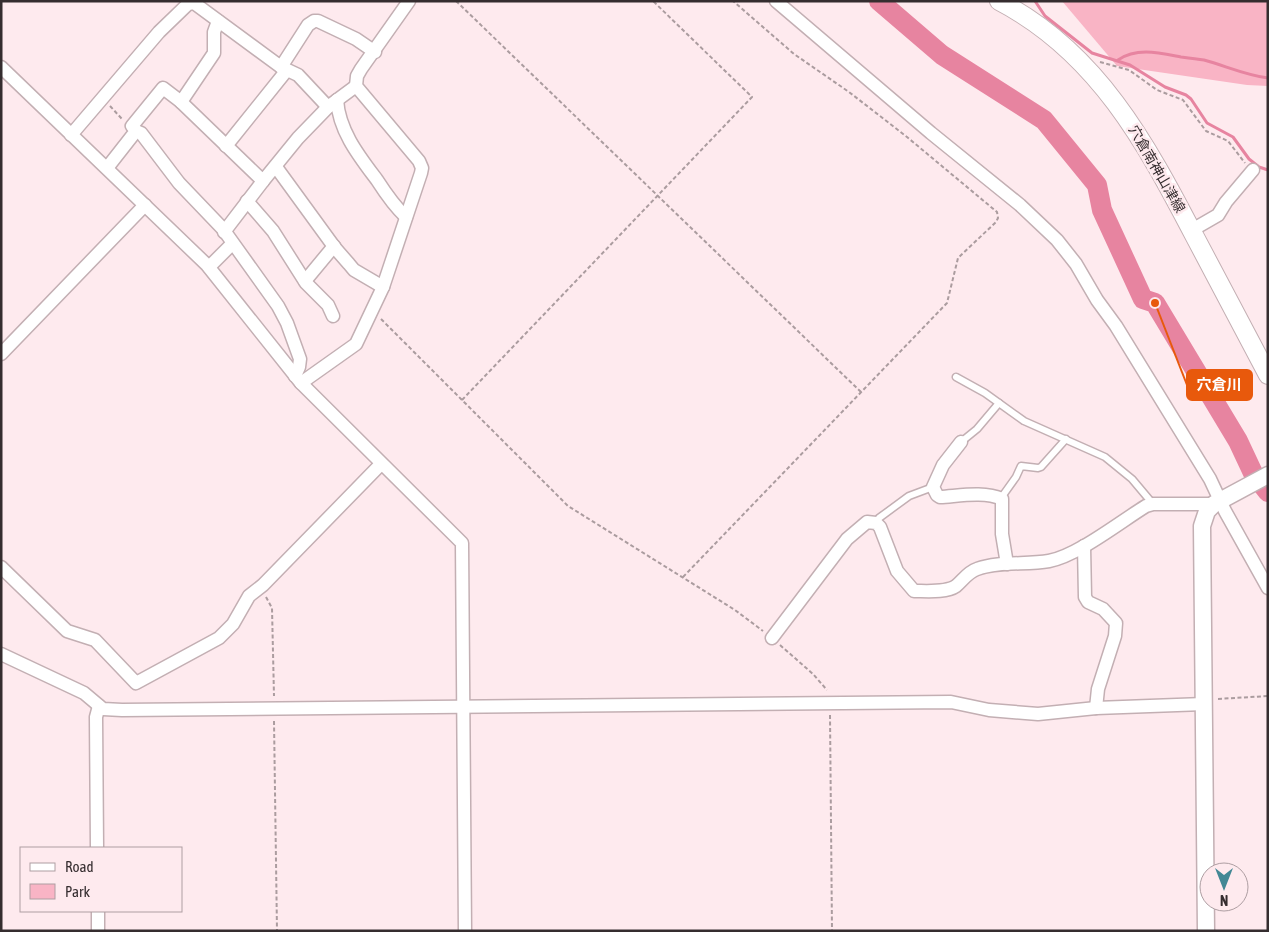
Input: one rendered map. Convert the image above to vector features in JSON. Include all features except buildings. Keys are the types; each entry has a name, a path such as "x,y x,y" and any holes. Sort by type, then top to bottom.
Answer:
{"main road":[{"name":"穴倉南神山津線","path":"999,1 1030,19 1061,43 1106,89 1127,117 1149,151 1268,375"}],"street":[{"path":"298,380 356,344 383,287 422,168 419,161 356,86 357,76 410,1"},
{"path":"776,1 924,127 1020,205 1057,240 1076,264 1097,300 1116,326 1210,479 1219,500 1268,588"},
{"path":"71,135 159,32 188,4 194,3 284,68 298,75 332,103 338,110 342,126 352,145 396,208 406,217"},
{"path":"226,146 284,68 308,26 314,21 318,20 356,39 375,52"},
{"path":"181,102 214,53 214,32 218,21"},
{"path":"1,67 209,267 298,380 462,543 465,931"},
{"path":"224,232 298,138 332,103 356,86"},
{"path":"107,168 164,88 263,181"},
{"path":"134,128 141,133 179,183 224,232 278,306 288,323 300,359 298,380"},
{"path":"276,167 354,270 383,287"},
{"path":"1192,230 1218,214 1253,170"},
{"path":"248,201 273,231 305,281 328,305 334,316"},
{"path":"1,354 145,205"},
{"path":"209,267 232,244"},
{"path":"305,281 334,246"},
{"path":"961,442 943,465 933,487 936,495 940,497 972,495 1001,498 1003,503 1002,534 1007,564"},
{"path":"1,567 67,631 95,640 136,683 219,638 233,624 250,596 381,464"},
{"path":"1206,931 1202,526 1207,511 1219,500 1268,475"},
{"path":"772,638 847,539 867,522 876,523 880,527 897,571 914,591 949,589 969,573 978,569 1007,564 1049,561 1065,556 1146,506 1219,500"},
{"path":"1084,546 1085,597 1088,602 1103,609 1116,623 1115,636 1098,689 1096,708"},
{"path":"1,654 84,693 104,709 122,710 951,702 989,710 1038,714 1096,708 1204,702"},
{"path":"97,847 96,717 99,706"},
{"path":"98,912 98,931"}],"lane":[{"path":"956,377 986,393 1024,421 1105,457 1138,485 1153,504"},
{"path":"961,442 977,429 1000,404"},
{"path":"1001,498 1022,466 1038,468 1066,439"},
{"path":"876,523 879,518 909,496 933,487"}],"path":[{"path":"456,1 861,392"},
{"path":"462,400 752,97 653,1"},
{"path":"682,577 946,303 958,258 998,218 997,212 878,114 794,54 733,1"},
{"path":"1079,61 1094,60 1129,70 1157,90 1187,103 1206,131 1228,141 1242,161 1253,170"},
{"path":"102,98 134,128"},
{"path":"371,309 568,506 735,610 772,638 813,674 826,689 830,703 832,931"},
{"path":"259,588 269,600 272,608 277,931"},
{"path":"1204,702 1268,696"}],"green space":[{"path":"1062,1 1268,1 1268,86 1247,85 1117,66"}],"waterway":[{"path":"879,1 942,55 1044,120 1097,185 1102,210 1143,299 1155,303 1238,441 1253,473 1268,492"},
{"path":"1035,1 1045,16 1092,53 1130,65 1165,87 1186,95 1191,99 1207,123 1233,137 1249,159 1259,167 1268,170"},
{"path":"1118,60 1133,53 1149,52 1204,60 1243,73 1268,78"}],"place":[{"name":"穴倉川","path":"1155,303"}]}
